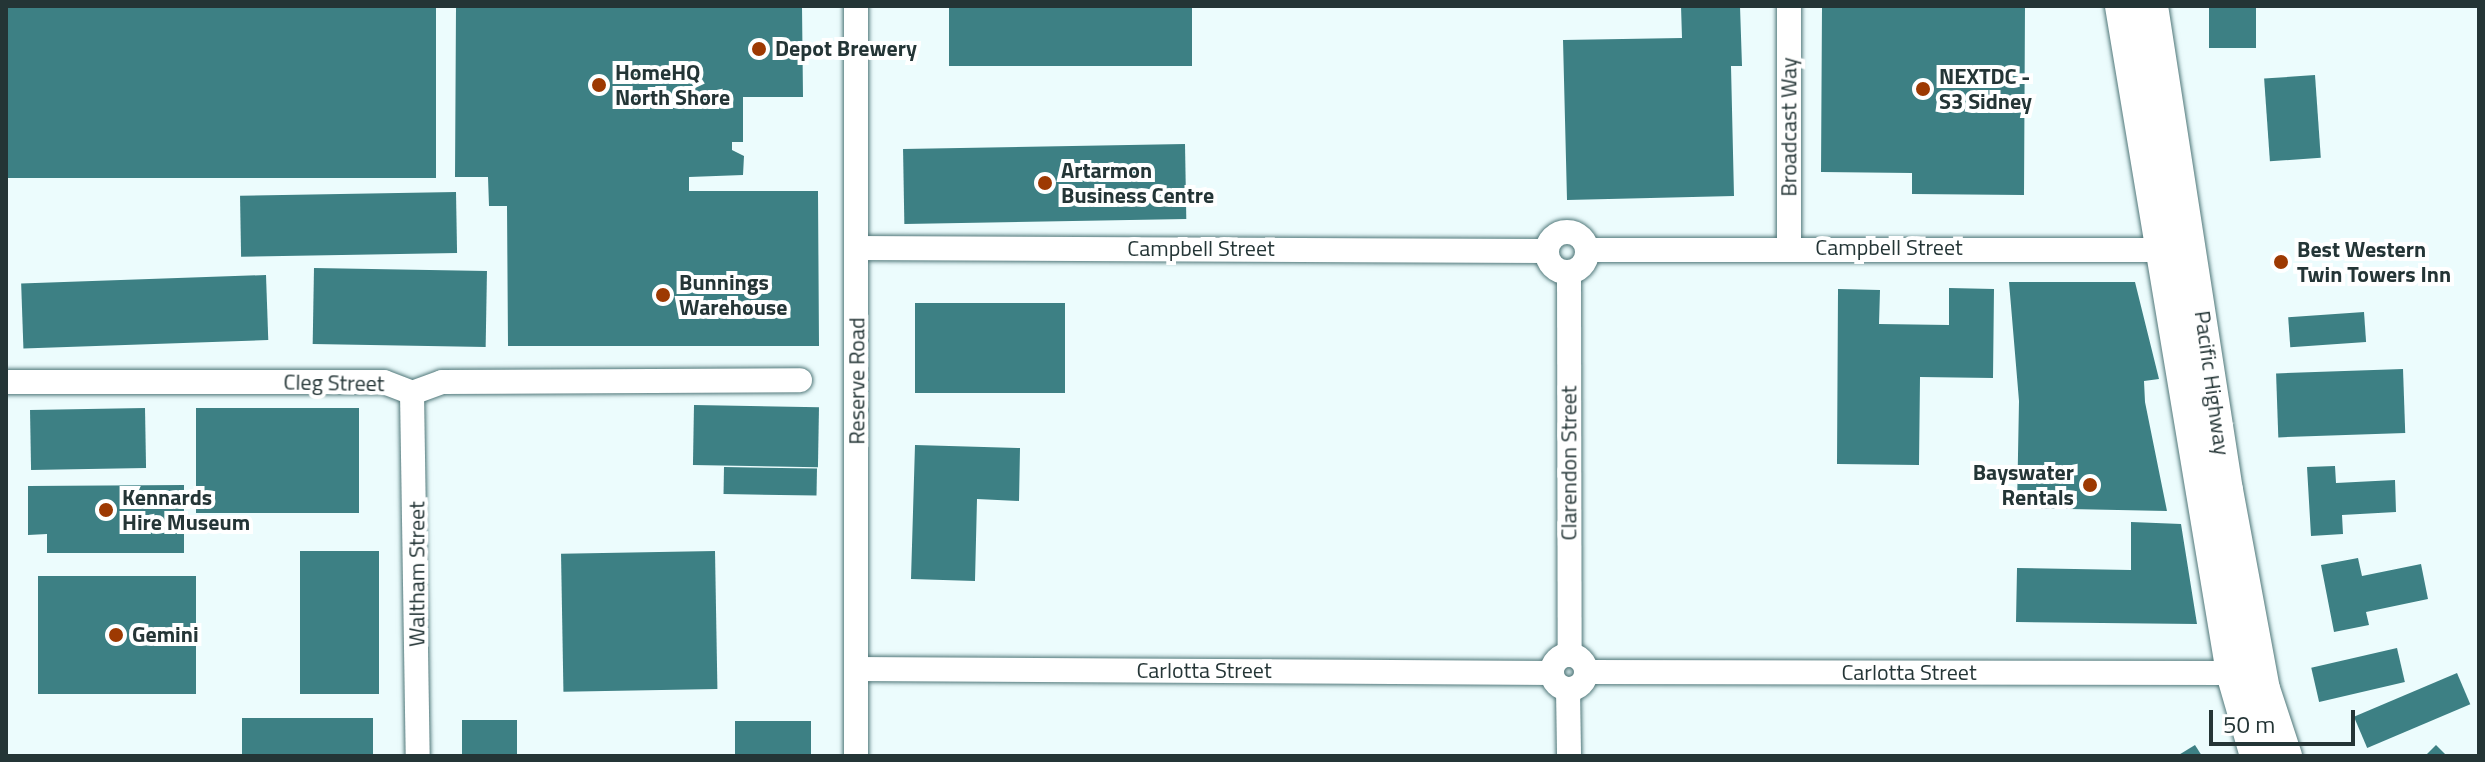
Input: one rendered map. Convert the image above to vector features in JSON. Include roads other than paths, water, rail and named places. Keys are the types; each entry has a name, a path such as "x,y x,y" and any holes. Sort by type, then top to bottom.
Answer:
{"main road":[{"name":"Pacific Highway","path":"2121,6 2176,250 2256,650 2286,756"},
{"name":"Pacific Highway","path":"2152,6 2176,250 2232,673 2256,756"}],"street":[{"name":"Reserve Road","path":"856,6 856,756"},
{"name":"Broadcast Way","path":"1789,6 1789,247"},
{"path":"1569,231 1587,250 1569,272 1556,269 1546,251 1556,234 1569,231"},
{"name":"Campbell Street","path":"1587,250 1789,247 2176,250"},
{"name":"Campbell Street","path":"856,248 1546,251"},
{"name":"Clarendon Street","path":"1569,272 1569,756"},
{"name":"Cleg Street","path":"6,382 384,382 412,393 442,382 800,380"},
{"name":"Waltham Street","path":"412,393 418,405 418,756"},
{"name":"Carlotta Street","path":"856,669 2232,673"}],"place":[{"name":"Depot Brewery","path":"759,49"},
{"name":"HomeHQ North Shore","path":"599,85"},
{"name":"NEXTDC - S3 Sidney","path":"1923,89"},
{"name":"Artarmon Business Centre","path":"1045,183"},
{"name":"Best Western Twin Towers Inn","path":"2281,262"},
{"name":"Bunnings Warehouse","path":"663,295"},
{"name":"Bayswater Rentals","path":"2090,485"},
{"name":"Kennards Hire Museum","path":"106,510"},
{"name":"Gemini","path":"116,635"}]}
